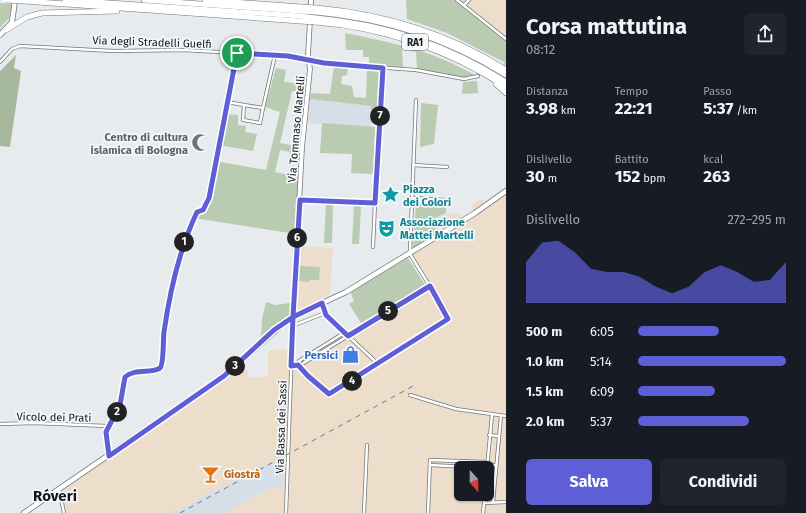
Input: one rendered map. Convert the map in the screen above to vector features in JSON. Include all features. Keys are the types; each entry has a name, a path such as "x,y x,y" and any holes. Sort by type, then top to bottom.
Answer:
{"highway":[{"name":"RA1","path":"5,0 148,10 316,15 364,14 406,25 446,39 506,70"},
{"path":"65,0 359,18 421,34 466,53 506,75"},
{"path":"144,0 300,14"},
{"name":"RA1","path":"205,0 300,14"},
{"path":"6,30 27,17 42,13 148,10"},
{"name":"RA1","path":"316,15 422,45 453,58 506,87"},
{"path":"316,15 375,26 414,37 457,55 506,82"},
{"path":"453,58 495,82 506,93"},
{"path":"485,58 506,66"}],"main road":[{"path":"0,35 6,30 13,17 15,0"},
{"name":"Via Tommaso Martelli","path":"293,317 302,148 310,69 309,60 312,0"},
{"path":"24,513 224,376 274,330 293,317 347,290 410,253 506,193"}],"street":[{"path":"457,0 506,39"},
{"path":"464,5 468,0"},
{"name":"Via degli Stradelli Guelfi","path":"0,62 12,49 20,46 113,51 161,50 275,55 383,68 416,70 464,79 478,76"},
{"path":"109,456 105,437 108,426 120,405 125,377 131,373 158,369 162,365 164,338 171,292 185,237 197,212 203,210 209,198 237,53"},
{"path":"244,105 243,120 260,123 275,55"},
{"path":"373,247 383,68"},
{"path":"298,365 308,376 329,394 449,318 410,253 416,100"},
{"path":"227,102 263,108"},
{"path":"413,165 447,167"},
{"path":"412,198 445,200"},
{"path":"300,200 375,203"},
{"path":"291,366 298,365 430,286"},
{"path":"322,303 325,313 378,364"},
{"path":"292,326 325,313"},
{"name":"Via Bassa dei Sassi","path":"286,513 293,317"},
{"path":"298,365 298,360 344,332"},
{"path":"410,395 456,409 506,416"},
{"path":"487,461 492,415"},
{"path":"493,502 501,416"},
{"name":"Vicolo dei Prati","path":"0,424 34,423 108,426"},
{"path":"489,435 498,436"},
{"path":"364,513 367,445"},
{"path":"428,513 430,460 461,461"},
{"path":"430,465 454,467"},
{"path":"59,489 64,513"},
{"path":"483,513 484,503 506,502"}],"shaded area":[{"path":"457,0 506,0 506,40"},
{"path":"310,99 371,106 371,127 308,123"},
{"path":"506,189 506,513 225,513 272,487 284,488 284,482 282,481 285,474 285,454 262,467 260,465 182,508 170,513 62,513 58,494 89,472 88,466 212,381 236,358 242,370 248,371 249,378 268,376 268,351 291,349 290,364 296,366 429,286 409,253 413,248 435,234 435,218 446,213 460,214 463,218 473,212 471,205 481,199 485,203"},
{"path":"294,246 333,248 330,294 290,315"},
{"path":"286,454 284,488 272,487 225,513 170,513 182,508 260,465"}],"green space":[{"path":"406,0 457,0 506,40 506,63 447,33 407,19"},
{"path":"0,3 12,4 9,18 0,28"},
{"path":"345,33 420,51 452,63 475,75 468,77 453,77 417,69 416,52 402,48 403,67 369,65 369,57 363,57 363,50 346,50"},
{"path":"16,55 14,68 21,71 10,147 0,146 0,71"},
{"path":"334,66 348,67 347,75 342,76 341,84 352,86 354,97 366,98 367,70 380,70 377,123 371,123 371,106 310,99 311,93 330,94"},
{"path":"276,68 286,70 284,82 305,84 304,93 292,91 280,143 300,147 299,163 289,162 290,152 280,150 275,172 299,177 296,234 194,218 197,212 203,210 206,206 215,161 266,170 280,112 265,107"},
{"path":"477,81 478,93 462,94 463,82"},
{"path":"421,103 438,105 434,144 420,147"},
{"path":"225,114 238,115 238,125 246,126 245,132 257,134 253,151 219,145"},
{"path":"322,123 375,127 374,174 351,173 352,154 320,153"},
{"path":"416,202 446,203 446,213 435,218 435,234 413,248"},
{"path":"326,204 333,204 332,243 324,243"},
{"path":"354,205 361,205 359,244 352,244"},
{"path":"408,258 425,285 424,287 373,319 371,317 361,323 349,304 354,301 351,294 352,291"},
{"path":"299,266 320,267 319,280 310,280 309,282 298,281"},
{"path":"266,302 275,305 290,303 290,315 261,337 262,319"}],"tunnel":[{"path":"501,67 506,63"}],"railway":[{"path":"180,513 415,385"}],"place":[{"name":"Centro di cultura islamica di Bologna","path":"201,143"},
{"name":"Piazza dei Colori","path":"390,195"},
{"name":"Associazione Mattei Martelli","path":"387,228"},
{"name":"Persici","path":"351,355"},
{"name":"Giostrà","path":"211,474"}],"district":[{"name":"Róveri","path":"55,496"}],"route":[{"path":"237,53 209,198 203,210 197,212 185,237 169,299 162,365 158,369 131,373 125,377 120,405 106,432 105,437 109,456 224,376 274,330 293,317 291,366 298,365 308,376 329,394 448,319 448,316 430,286 348,336 326,315 322,303 293,317 300,200 375,203 383,68 324,63 288,56 237,53"}]}
